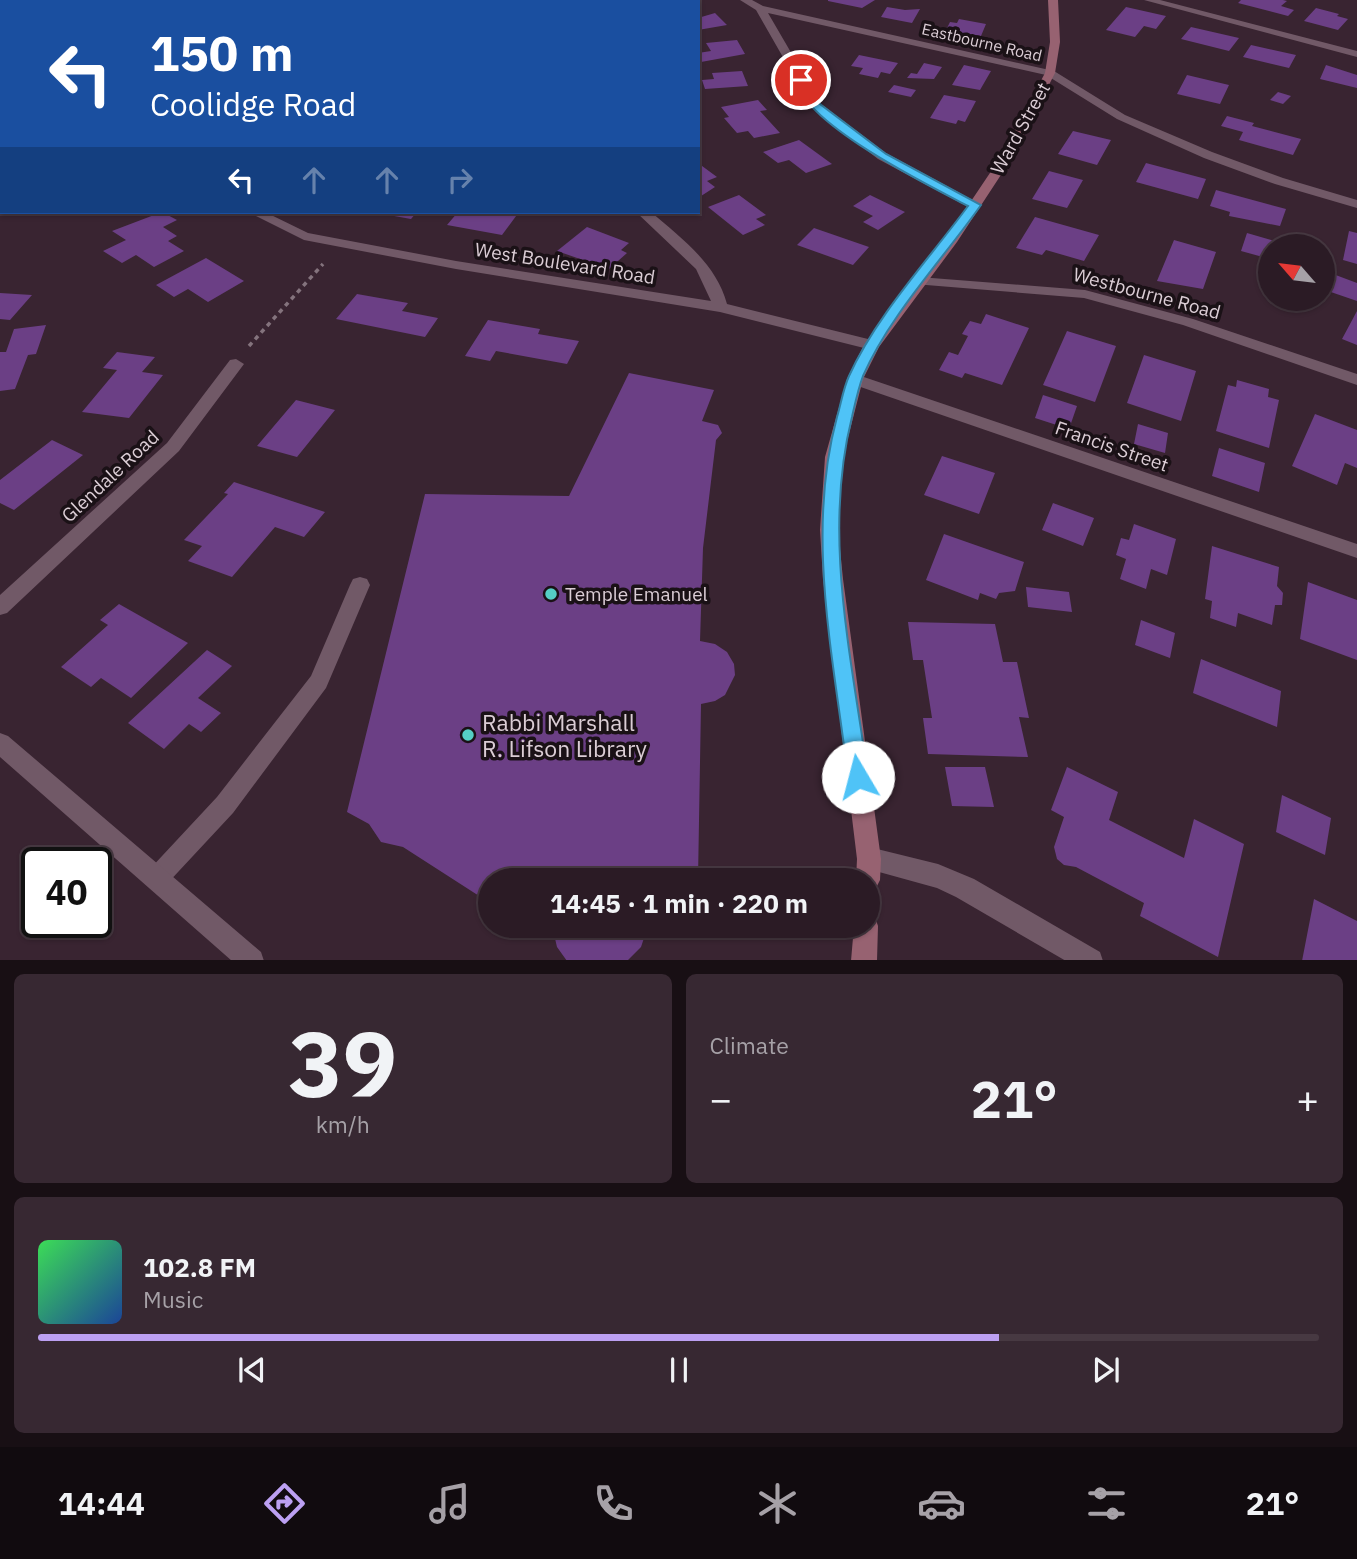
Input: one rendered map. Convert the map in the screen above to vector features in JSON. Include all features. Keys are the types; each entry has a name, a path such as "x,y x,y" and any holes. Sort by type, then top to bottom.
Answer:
{"street":[{"name":"Eastbourne Road","path":"745,0 760,8 1049,73 1121,117 1196,149 1279,181 1357,204"},
{"name":"Ward Street","path":"868,868 829,530 834,457 855,379 872,345 975,205 1006,158 1049,73 1055,42 1053,0"},
{"path":"1149,0 1357,54"},
{"path":"760,8 816,106 882,156 975,205"},
{"name":"West Boulevard Road","path":"259,214 304,236 720,307 872,345"},
{"path":"645,214 690,256 714,284 720,307"},
{"name":"Westbourne Road","path":"919,281 1085,293 1188,322 1357,380"},
{"name":"Glendale Road","path":"0,607 173,447 236,363"},
{"name":"Francis Street","path":"855,379 1357,551"},
{"path":"157,878 225,805 319,682 360,586"},
{"path":"0,743 251,960"},
{"path":"880,871 938,877 965,888 1089,960"},
{"path":"864,960 865,938"}],"path":[{"path":"236,363 257,334 342,243"}],"building":[{"path":"828,0 875,0 862,8 828,1"},
{"path":"1241,0 1283,0 1287,1 1281,6 1294,10 1288,16 1238,3"},
{"path":"887,7 920,9 912,23 881,17"},
{"path":"1126,7 1166,16 1156,29 1144,26 1135,37 1106,30"},
{"path":"1316,8 1348,19 1338,30 1304,21"},
{"path":"715,13 727,25 700,30 700,17"},
{"path":"959,19 986,24 981,36 945,32 950,22 957,23"},
{"path":"1191,27 1239,38 1229,51 1181,39"},
{"path":"737,40 745,54 701,62 700,53 711,51 706,43"},
{"path":"1251,45 1296,55 1289,68 1243,57"},
{"path":"859,55 898,63 890,74 881,72 878,78 859,74 863,68 851,66"},
{"path":"924,63 942,67 934,79 907,78 911,73 917,74"},
{"path":"964,65 991,71 980,90 952,85"},
{"path":"1326,65 1357,75 1357,88 1320,79"},
{"path":"742,71 748,86 705,89 702,80 714,79 712,73"},
{"path":"1187,75 1229,85 1220,104 1177,94"},
{"path":"894,85 916,90 911,97 888,92"},
{"path":"1278,92 1291,96 1283,104 1270,100"},
{"path":"944,95 976,101 965,122 958,120 956,124 930,118"},
{"path":"758,100 767,110 760,111 780,133 754,138 748,131 737,133 724,118 729,117 721,107"},
{"path":"1227,116 1254,123 1252,126 1301,139 1293,155 1239,140 1243,132 1221,126"},
{"path":"1073,131 1111,140 1097,165 1058,154"},
{"path":"799,140 832,164 806,173 789,160 778,163 763,152"},
{"path":"1146,163 1206,179 1198,199 1136,182"},
{"path":"700,164 717,177 707,181 715,187 700,197"},
{"path":"1049,171 1083,180 1067,208 1032,199"},
{"path":"1216,190 1286,209 1280,226 1229,216 1230,212 1210,206"},
{"path":"739,195 766,215 756,219 765,225 743,235 708,207"},
{"path":"870,195 905,212 878,230 863,222 873,216 853,206"},
{"path":"157,214 166,214 177,220 163,227 177,236 168,241 184,251 154,267 136,255 122,263 103,251 126,240 112,231"},
{"path":"383,214 415,214 411,219"},
{"path":"456,214 518,214 502,235 447,225"},
{"path":"1035,217 1099,235 1084,261 1046,250 1042,255 1016,248"},
{"path":"587,227 629,243 621,250 627,253 609,269 557,251"},
{"path":"814,228 869,247 853,265 797,245"},
{"path":"1349,231 1357,233 1357,264 1343,260"},
{"path":"1247,233 1258,236 1258,256 1241,251"},
{"path":"1174,240 1216,252 1203,289 1157,281"},
{"path":"206,258 244,281 208,302 188,289 174,297 156,285"},
{"path":"1335,275 1357,283 1357,301 1335,293"},
{"path":"0,293 32,295 10,320 0,319"},
{"path":"357,294 408,303 402,311 438,318 425,337 336,319"},
{"path":"1357,311 1357,345 1342,339"},
{"path":"986,314 1029,328 1002,385 965,373 962,378 939,370 949,352 958,355 968,336 962,334 970,321 981,324"},
{"path":"488,320 540,329 538,334 579,341 567,364 496,351 490,361 465,356"},
{"path":"46,325 36,354 28,355 15,389 0,391 0,352 6,352 14,329"},
{"path":"1067,331 1116,346 1095,402 1043,385"},
{"path":"117,352 155,357 142,372 163,375 129,418 82,412 117,370 103,368"},
{"path":"1144,355 1196,371 1181,421 1127,403"},
{"name":"Temple Emanuel","path":"629,373 714,390 702,421 718,425 722,433 716,440 703,548 700,641 715,644 727,652 734,664 735,675 725,695 715,701 701,704 698,868 478,868 478,895 403,847 381,842 369,824 347,812 425,494 569,496"},
{"path":"1237,380 1269,389 1268,397 1279,400 1269,448 1216,431 1228,385 1236,387"},
{"path":"1043,395 1077,406 1069,429 1035,418"},
{"path":"296,400 335,410 297,457 257,446"},
{"path":"1315,414 1357,430 1357,468 1345,463 1337,485 1292,466"},
{"path":"1138,424 1168,433 1165,453 1134,444"},
{"path":"52,440 83,455 14,510 0,503 0,480"},
{"path":"1219,448 1265,463 1259,492 1212,476"},
{"path":"942,456 995,473 979,514 924,495"},
{"path":"234,482 325,512 304,537 275,527 232,577 188,561 202,546 184,540 228,494 224,493"},
{"path":"1053,503 1094,518 1083,546 1042,530"},
{"path":"1134,524 1176,539 1167,575 1151,569 1146,589 1120,579 1126,559 1116,555 1121,538 1129,540"},
{"path":"944,534 1024,562 1015,591 999,593 996,599 980,593 978,600 926,580"},
{"path":"1212,546 1279,567 1277,586 1283,593 1282,605 1275,605 1272,625 1238,613 1236,627 1210,618 1212,601 1205,599"},
{"path":"1308,582 1357,600 1357,660 1300,639"},
{"path":"1026,587 1069,592 1072,612 1028,607"},
{"path":"119,604 188,643 131,698 101,678 91,687 61,667 108,625 100,620"},
{"path":"1141,620 1175,633 1170,658 1135,645"},
{"path":"908,622 995,624 1003,662 1017,662 1029,718 1019,717 1028,757 928,754 923,718 932,718 923,660 913,660"},
{"path":"207,650 232,666 198,698 221,713 201,732 189,724 164,749 128,723"},
{"path":"1201,659 1281,691 1277,727 1193,693"},
{"path":"945,767 985,767 994,807 952,806"},
{"path":"1067,767 1118,792 1109,820 1184,858 1194,819 1244,844 1218,957 1140,916 1144,903 1076,867 1064,865 1057,859 1054,847 1064,817 1051,810"},
{"path":"1282,795 1331,818 1325,855 1276,832"},
{"path":"1314,899 1357,921 1357,960 1302,960"},
{"path":"555,938 644,938 641,947 628,960 566,960 557,947"}],"place":[{"name":"Temple Emanuel","path":"551,594"},
{"name":"Rabbi Marshall R. Lifson Library","path":"468,735"}],"route":[{"path":"801,80 806,94 816,106 882,156 975,205 872,345 855,379 834,457 829,530 843,668 858,777"}]}
